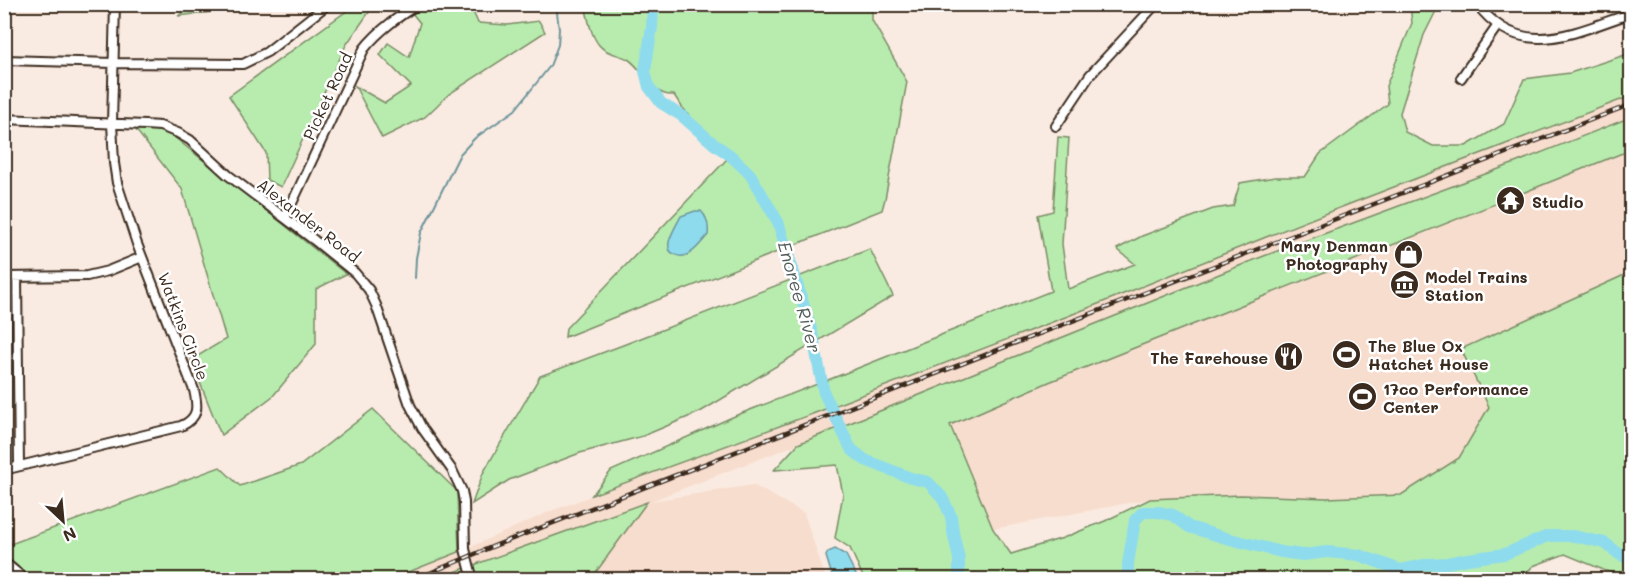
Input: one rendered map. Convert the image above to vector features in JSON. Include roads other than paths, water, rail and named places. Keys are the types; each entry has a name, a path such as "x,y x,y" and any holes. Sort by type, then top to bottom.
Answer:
{"street":[{"name":"Watkins Circle","path":"4,470 181,426 190,421 195,414 197,403 194,390 127,217 117,183 112,123 115,4"},
{"path":"4,60 243,64 267,52 328,4"},
{"name":"Picket Road","path":"285,218 364,49 370,41 418,4"},
{"path":"1056,126 1090,75 1156,4"},
{"path":"1478,4 1498,25 1528,38 1549,39 1632,13"},
{"path":"1461,78 1498,25"},
{"name":"Alexander Road","path":"4,120 160,126 178,132 228,175 355,273 373,298 410,405 422,428 452,470 462,491 465,549 473,579"},
{"path":"4,277 87,276 108,271 142,257"},
{"path":"18,277 19,466"},
{"path":"4,562 26,579"}],"water":[{"path":"701,211 705,216 708,235 693,251 684,256 672,253 669,246 670,239 681,216"},
{"path":"835,549 846,555 858,579 833,579 826,556 828,552"}],"waterway":[{"path":"415,278 421,233 460,154 475,138 515,110 550,66 558,45 556,4"},
{"name":"Enoree River","path":"653,4 645,71 649,87 661,103 682,116 750,174 778,222 812,332 824,393 851,449 865,460 911,478 928,482 942,497 951,516 959,559 959,580"},
{"name":"Enoree River","path":"1128,580 1128,564 1135,520 1143,512 1173,515 1189,527 1281,552 1303,555 1327,552 1359,555 1400,570 1505,554 1548,536 1574,536 1605,543 1619,554 1632,560"}],"railway":[{"path":"413,580 494,546 1632,104"}],"place":[{"name":"Studio","path":"1511,201"},
{"name":"Mary Denman Photography","path":"1409,254"},
{"name":"Model Trains Station","path":"1404,285"},
{"name":"The Blue Ox Hatchet House","path":"1347,354"},
{"name":"The Farehouse","path":"1289,357"},
{"name":"17co Performance Center","path":"1362,397"}]}
